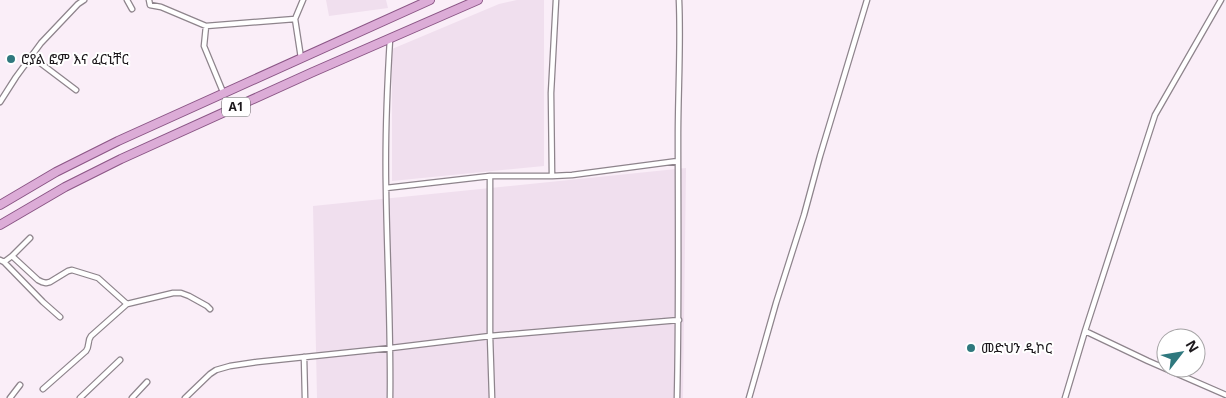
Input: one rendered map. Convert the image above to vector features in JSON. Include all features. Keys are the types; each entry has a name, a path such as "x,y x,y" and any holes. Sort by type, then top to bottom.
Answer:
{"main road":[{"name":"A1","path":"0,206 56,172 100,150 223,92 430,0"},
{"name":"A1","path":"0,225 65,186 121,159 478,0"}],"street":[{"path":"0,102 41,43 76,2 84,0"},
{"path":"127,0 132,9"},
{"path":"149,0 150,5 161,7 206,26 295,19"},
{"path":"301,58 295,19 302,0"},
{"path":"552,176 551,93 556,0"},
{"path":"677,398 679,320 679,0"},
{"path":"748,398 867,0"},
{"path":"1065,398 1155,114 1221,0"},
{"path":"206,26 204,46 223,92"},
{"path":"390,38 386,107 390,398"},
{"path":"31,56 76,90"},
{"path":"386,188 490,176 572,175 678,161"},
{"path":"490,176 492,398"},
{"path":"30,238 12,256 2,261 60,317"},
{"path":"12,256 42,282 50,282 68,270 98,278 127,304"},
{"path":"43,389 86,351 88,340 127,304 172,293 181,293 201,302 210,309"},
{"path":"185,398 210,374 230,366 490,336 679,320"},
{"path":"1085,331 1226,395"},
{"path":"304,357 305,398"},
{"path":"81,397 120,360"},
{"path":"132,398 147,382"},
{"path":"10,398 20,385"}],"shaded area":[{"path":"326,0 386,0 388,8 329,16"},
{"path":"517,0 544,0 544,166 392,181 392,49 499,4"},
{"path":"686,168 683,398 317,398 313,206"}],"place":[{"name":"ሮያል ፎም እና ፈርኒቸር","path":"11,59"},
{"name":"መድህን ዲኮር","path":"971,348"}]}
